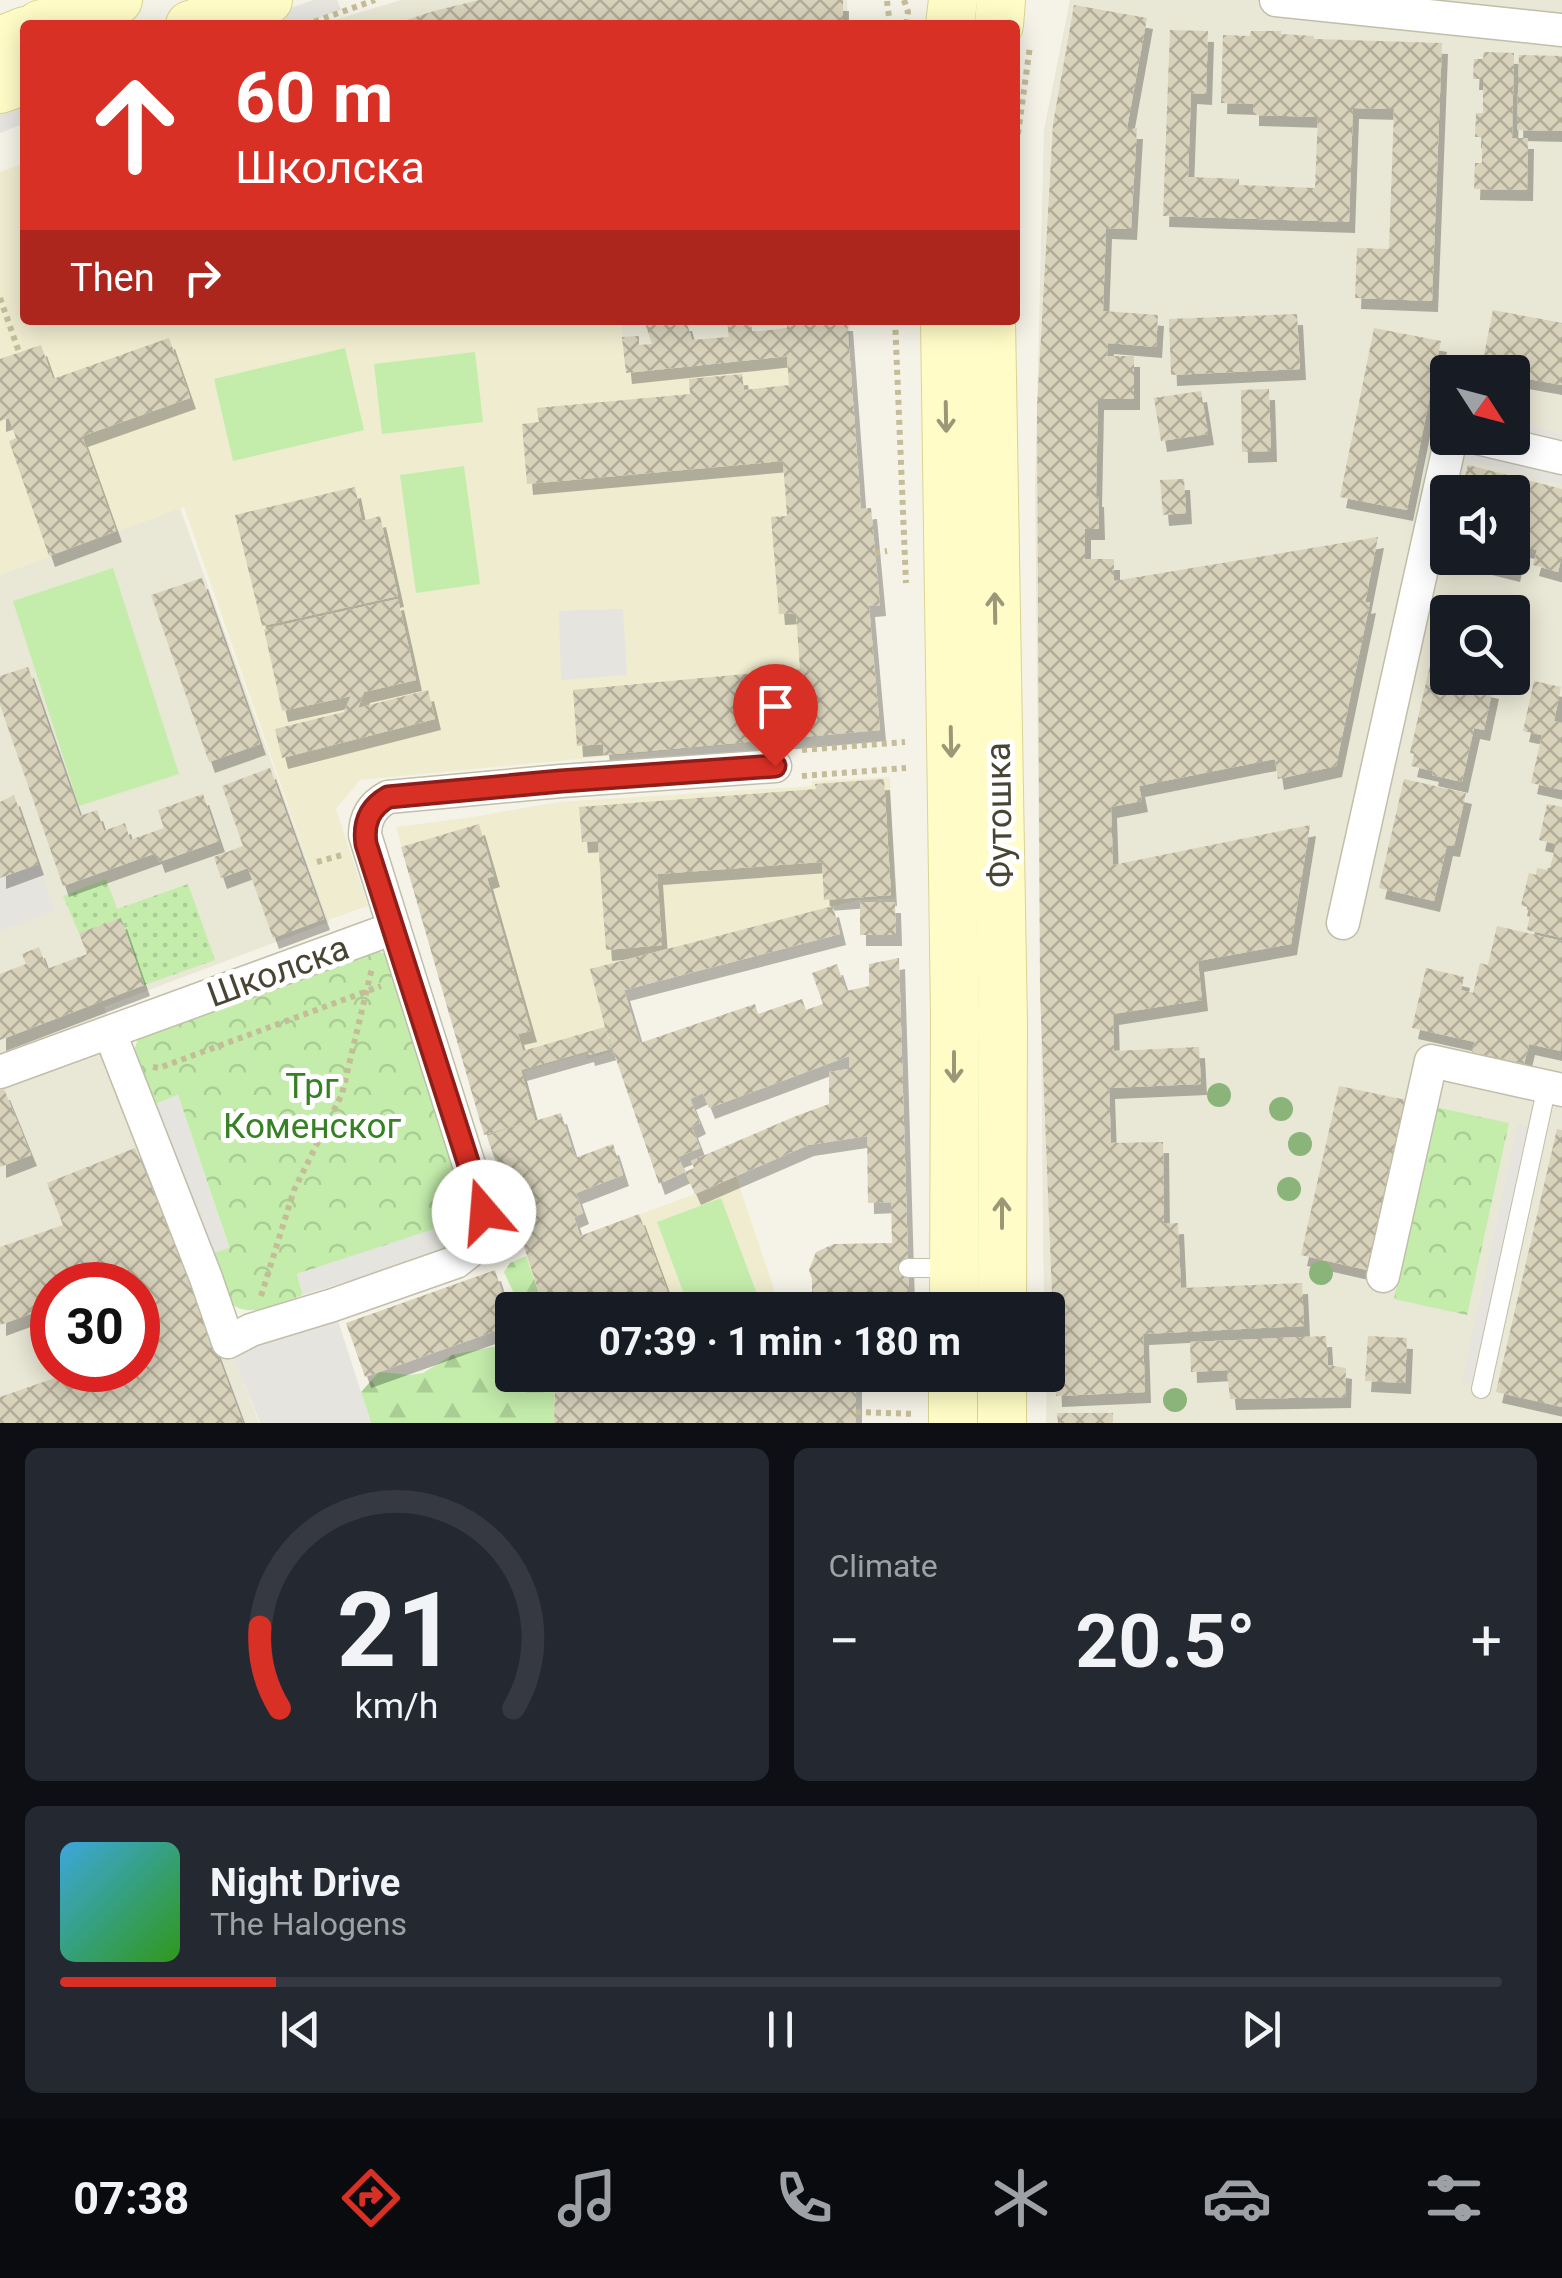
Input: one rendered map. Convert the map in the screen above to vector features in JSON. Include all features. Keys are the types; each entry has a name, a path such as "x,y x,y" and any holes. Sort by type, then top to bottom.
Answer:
{"main road":[{"path":"55,20 118,0"},
{"path":"206,20 268,0"},
{"name":"Футошка","path":"933,1288 954,1016 945,325"},
{"name":"Футошка","path":"991,325 1003,1027 1002,1292"},
{"path":"935,1419 947,1392"},
{"path":"1002,1392 1002,1423"}],"street":[{"path":"1276,0 1562,30"},
{"path":"1530,451 1562,458"},
{"path":"1343,923 1447,455"},
{"name":"Школска","path":"0,1072 394,928 365,835 371,811 388,797 787,764"},
{"path":"110,1033 228,1342 250,1330 456,1262 474,1248 483,1230 484,1212 394,928"},
{"path":"1383,1276 1431,1061 1555,1088"}],"lane":[{"path":"1481,1388 1555,1088"}],"path":[{"path":"318,20 375,0"},
{"path":"0,298 19,352"},
{"path":"875,553 887,551"},
{"path":"787,764 905,742"},
{"path":"787,764 906,768"},
{"path":"250,1330 294,1190 342,1094 374,962 394,928"},
{"path":"122,1064 160,1068 410,976"},
{"path":"856,1412 935,1419"}],"shaded area":[{"path":"313,0 337,0 341,10 314,20 279,20 277,13"},
{"path":"401,0 847,0 848,20 335,20"},
{"path":"1070,0 1562,0 1562,1423 1046,1423 1047,1392 1065,1392 1065,1292 1044,1292 1035,486 1044,130"},
{"path":"20,103 20,125 0,133 0,110"},
{"path":"20,165 20,325 621,325 626,373 848,351 861,509 871,508 880,605 869,607 880,730 360,780 336,809 368,906 328,920 184,507 0,575 0,172"},
{"path":"621,325 850,325 850,349 624,373"},
{"path":"1530,426 1562,434 1562,484 1467,460 1468,455 1530,455"},
{"path":"180,508 329,922 104,1007 259,1423 0,1423 0,575"},
{"path":"623,609 627,675 561,680 559,611"},
{"path":"890,777 895,898 858,900 590,969 613,1051 587,1059 586,1053 524,1071 537,1121 487,1136 396,827 558,802 812,786 812,781"},
{"path":"38,864 55,911 0,931 0,878"},
{"path":"178,1095 229,1248 205,1256 151,1106"},
{"path":"1518,1124 1538,1128 1481,1386 1462,1382"},
{"path":"736,1176 775,1292 539,1292 526,1256"},
{"path":"437,1228 445,1252 303,1295 297,1274"},
{"path":"333,1305 371,1423 260,1423 228,1342"}],"green space":[{"path":"345,348 364,430 233,461 214,379"},
{"path":"475,352 483,422 382,434 374,364"},
{"path":"464,466 480,584 416,593 400,475"},
{"path":"113,568 179,774 79,806 13,601"},
{"path":"106,879 117,909 188,884 215,960 144,985 121,919 79,933 63,896"},
{"name":"Трг Коменског","path":"377,951 391,956 470,1219 460,1238 445,1252 437,1229 297,1274 303,1295 264,1309 244,1310 227,1300 205,1256 229,1247 178,1095 151,1106 134,1050 139,1036"},
{"path":"1436,1107 1509,1123 1467,1315 1394,1299"},
{"path":"721,1198 756,1292 683,1292 657,1222"},
{"path":"526,1256 539,1292 513,1292 504,1272 510,1263"},
{"path":"495,1346 495,1392 555,1392 554,1423 371,1423 361,1392 379,1372 423,1373 452,1355"}],"building":[{"path":"479,0 843,0 843,20 406,20"},
{"path":"1074,5 1147,18 1127,128 1137,128 1131,229 1106,228 1103,311 1158,315 1156,347 1108,343 1107,356 1134,356 1134,399 1098,399 1099,529 1085,529 1085,559 1114,559 1114,581 1378,537 1365,603 1370,602 1336,766 1278,779 1275,759 1139,786 1142,801 1111,807 1113,865 1310,825 1291,944 1198,961 1202,1000 1113,1014 1114,1051 1199,1047 1201,1084 1109,1088 1111,1143 1163,1142 1164,1224 1178,1223 1181,1288 1302,1283 1304,1326 1143,1334 1145,1392 1056,1396 1056,1392 1065,1392 1065,1292 1052,1292 1040,991 1037,408 1053,124"},
{"path":"1170,30 1208,31 1206,94 1191,93 1188,177 1239,179 1239,185 1315,188 1318,117 1253,115 1253,104 1221,103 1223,35 1281,31 1314,39 1442,43 1432,301 1355,298 1357,248 1389,249 1394,109 1353,108 1349,222 1163,216"},
{"path":"1484,52 1514,53 1512,138 1528,138 1527,190 1474,189 1475,163 1482,163 1482,137 1475,137 1476,113 1483,113 1483,79 1473,79 1474,59 1483,59"},
{"path":"1519,55 1562,56 1562,131 1517,130"},
{"path":"1493,310 1562,323 1562,385 1530,379 1530,355 1484,355"},
{"path":"1297,314 1300,369 1171,375 1169,319"},
{"path":"646,325 688,325 692,340 729,337 728,325 751,325 752,332 787,325 847,325 861,509 871,508 880,605 869,606 880,730 604,755 603,744 577,746 573,690 800,669 796,613 779,614 771,517 787,516 783,461 527,484 522,424 539,422 537,408 690,394 689,379 742,374 744,390 789,385 787,356 626,373 622,337 639,336 639,345 652,344"},
{"path":"1374,328 1441,341 1438,355 1430,355 1430,396 1407,510 1340,497"},
{"path":"169,338 190,398 82,436 116,531 49,556 9,441 16,438 9,418 0,421 0,359 41,345 53,379"},
{"path":"1269,389 1271,451 1242,452 1241,390"},
{"path":"1201,391 1208,434 1161,441 1154,398"},
{"path":"1468,465 1507,475 1465,475"},
{"path":"1184,479 1186,513 1163,515 1160,480"},
{"path":"1530,481 1562,489 1562,555 1558,572 1533,565 1537,550 1530,548"},
{"path":"355,487 362,521 380,516 398,596 262,626 235,515"},
{"path":"202,578 260,744 209,762 151,595"},
{"path":"398,599 416,680 364,692 358,708 428,690 435,719 282,758 275,729 344,712 351,696 282,711 264,629"},
{"path":"1430,665 1430,695 1492,695 1484,730 1474,728 1462,782 1411,766 1414,754 1410,753"},
{"path":"28,667 80,816 97,810 104,831 125,823 130,840 164,828 158,810 203,794 219,841 159,862 156,853 63,886 0,705 0,676"},
{"path":"1534,681 1561,687 1554,721 1562,723 1562,790 1531,783 1542,735 1523,731"},
{"path":"270,768 324,919 273,938 248,868 221,878 214,857 243,846 222,786"},
{"path":"884,779 891,895 824,900 822,862 657,874 662,945 606,950 598,841 582,842 579,807 816,789 815,784"},
{"path":"1404,779 1466,793 1454,846 1447,845 1434,901 1379,888"},
{"path":"14,795 38,864 0,878 0,802"},
{"path":"1547,804 1562,807 1562,938 1527,930 1531,911 1521,905 1529,873 1536,875 1537,868 1550,868 1556,844 1539,840"},
{"path":"479,824 494,876 487,878 531,1031 518,1034 523,1051 605,1027 590,969 833,906 840,934 624,990 640,1043 755,1004 758,1014 802,999 806,1010 823,1004 812,973 837,964 846,991 869,986 869,964 899,958 909,1292 812,1292 809,1270 816,1252 834,1244 892,1243 891,1202 868,1203 867,1136 808,1145 695,1194 685,1172 659,1184 606,1030 611,1049 589,1055 588,1051 521,1070 535,1121 561,1113 575,1158 613,1144 623,1175 576,1193 583,1213 574,1217 580,1236 639,1214 668,1292 539,1292 487,1136 527,1122 484,1135 401,847","holes":["849,1056 849,1069 829,1072 829,1104 691,1161 694,1168 685,1172 678,1157 700,1148 692,1127 700,1123 690,1099 703,1093 709,1108"]},
{"path":"860,902 895,902 896,935 860,935"},
{"path":"121,918 144,985 0,1040 0,974 26,964 22,954 39,947 47,969 87,954 79,933"},
{"path":"1497,926 1562,941 1561,1051 1529,1044 1524,1064 1472,1052 1475,1042 1412,1028 1426,968 1464,977 1461,990 1473,993 1480,963 1488,965"},
{"path":"1339,1086 1406,1100 1367,1270 1301,1255"},
{"path":"4,1089 31,1155 0,1167 0,1090"},
{"path":"1557,1129 1562,1130 1562,1407 1496,1392"},
{"path":"135,1148 243,1423 0,1423 0,1397 30,1387 30,1392 160,1392 160,1262 30,1262 30,1314 0,1325 0,1247 63,1225 47,1183"},
{"path":"495,1270 502,1292 495,1292 495,1331 365,1377 346,1323"},
{"path":"1326,1336 1328,1365 1346,1368 1345,1397 1230,1399 1227,1370 1191,1372 1190,1342"},
{"path":"1368,1336 1407,1338 1405,1383 1365,1381"},
{"path":"555,1392 856,1392 856,1423 554,1423"},
{"path":"1057,1413 1113,1413 1113,1423 1058,1423"}],"route":[{"path":"484,1212 366,844 366,821 371,811 388,797 775,766"}]}
